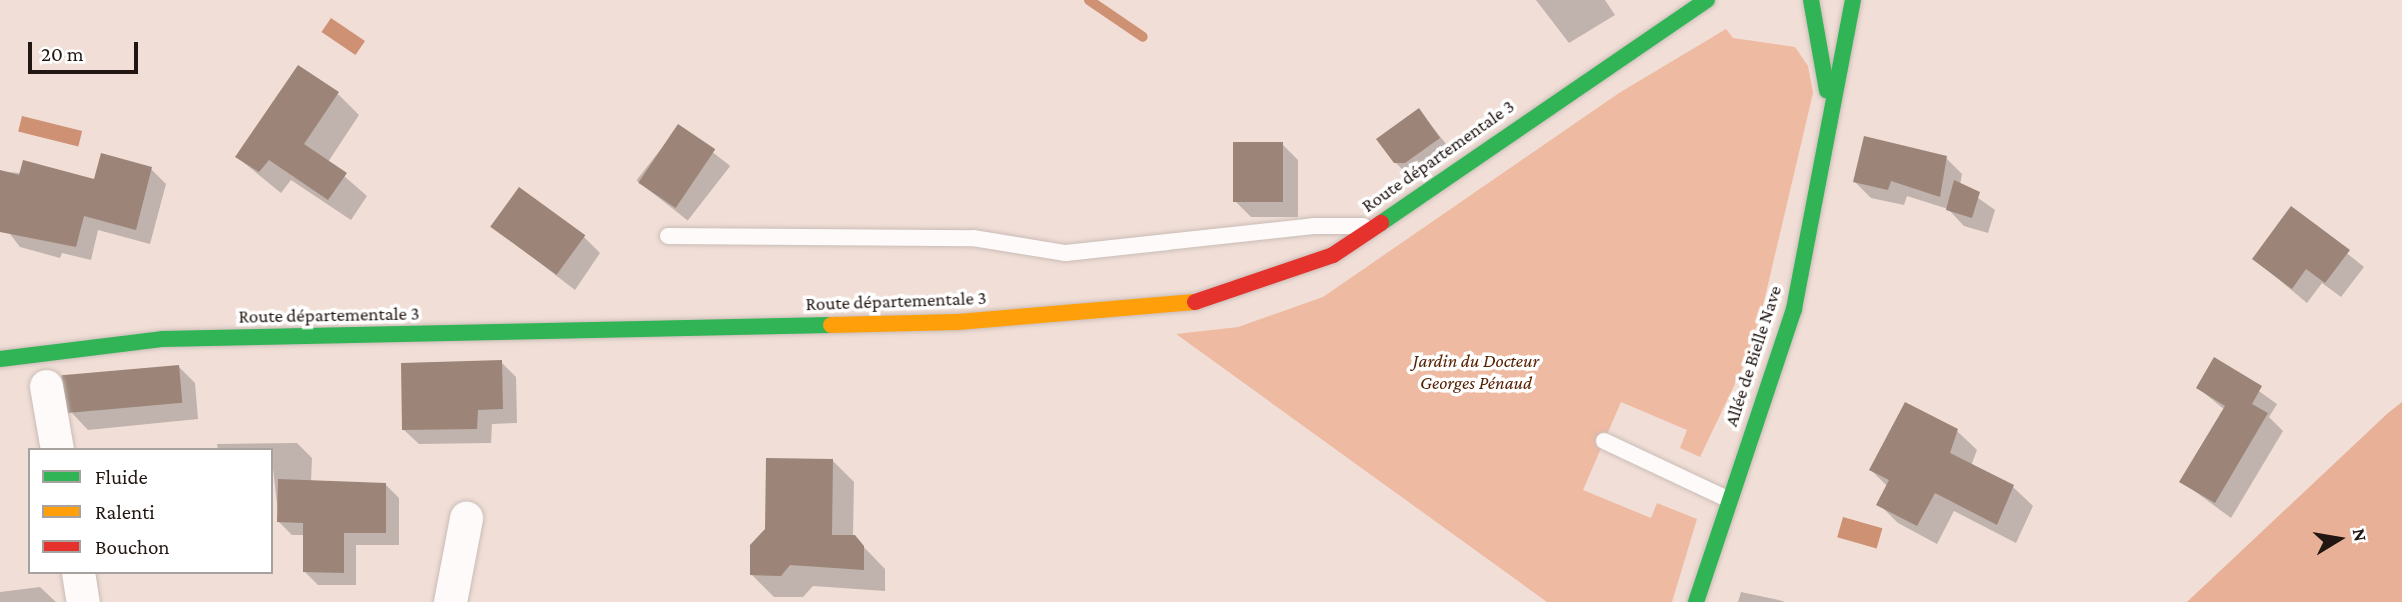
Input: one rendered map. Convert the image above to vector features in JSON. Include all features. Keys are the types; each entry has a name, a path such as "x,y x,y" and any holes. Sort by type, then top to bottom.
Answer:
{"main road":[{"name":"Route départementale 3","path":"0,359 162,340 957,322 1201,301 1333,255 1707,0"},
{"name":"Allée de Bielle Nave","path":"1811,0 1831,118"},
{"name":"Allée de Bielle Nave","path":"1696,602 1727,499 1794,309 1853,0"}],"street":[{"path":"46,386 57,448"},
{"path":"450,602 466,518"},
{"path":"78,574 83,602"}],"lane":[{"path":"668,236 973,238 1066,253 1314,226 1374,226"},
{"path":"1604,440 1727,499"}],"green space":[{"name":"Jardin du Docteur Georges Pénaud","path":"1726,29 1733,38 1795,47 1808,66 1813,93 1754,344 1700,457 1680,448 1687,430 1621,402 1583,490 1651,518 1657,503 1697,519 1672,602 1547,602 1176,334 1238,327 1323,297 1619,93"}],"shaded area":[{"path":"331,18 365,41 355,55 321,32"},
{"path":"22,116 82,131 78,147 18,132"},
{"path":"2402,402 2402,602 2187,602 2388,413"},
{"path":"1843,517 1882,528 1877,548 1837,537"}],"building":[{"path":"298,65 339,92 304,144 347,173 328,200 269,160 259,172 235,157"},
{"path":"1419,108 1440,138 1405,163 1394,163 1376,139"},
{"path":"678,124 715,149 676,208 638,183"},
{"path":"1864,136 1947,156 1940,197 1891,181 1888,190 1853,182"},
{"path":"1233,142 1283,142 1283,202 1233,202"},
{"path":"101,153 152,167 136,230 84,216 76,247 0,232 0,170 19,175 23,160 94,179"},
{"path":"1954,180 1980,192 1972,218 1946,210"},
{"path":"519,187 585,235 557,275 490,227"},
{"path":"2291,206 2350,250 2325,283 2306,269 2292,289 2252,259"},
{"path":"2214,357 2262,386 2252,404 2268,413 2215,503 2179,482 2225,406 2196,388"},
{"path":"502,360 503,409 478,410 477,429 402,430 401,363"},
{"path":"179,365 182,403 65,413 61,375"},
{"path":"1905,402 1958,429 1950,453 2014,485 1997,525 1935,493 1917,526 1876,505 1889,480 1869,470"},
{"path":"766,458 833,459 832,535 855,535 864,546 864,570 790,565 781,576 750,575 750,545 765,529"},
{"path":"278,479 386,483 386,533 344,533 344,573 303,572 303,523 277,522"}],"waterway":[{"path":"1089,0 1143,37"}],"traffic: fast":[{"path":"1381,223 1707,0"},
{"path":"1811,0 1827,91"},
{"path":"1696,602 1794,309 1853,0"},
{"path":"0,359 162,339 831,325"}],"traffic: slow":[{"path":"831,325 957,322 1195,302"}],"traffic: jam":[{"path":"1195,302 1333,255 1381,223"}]}
